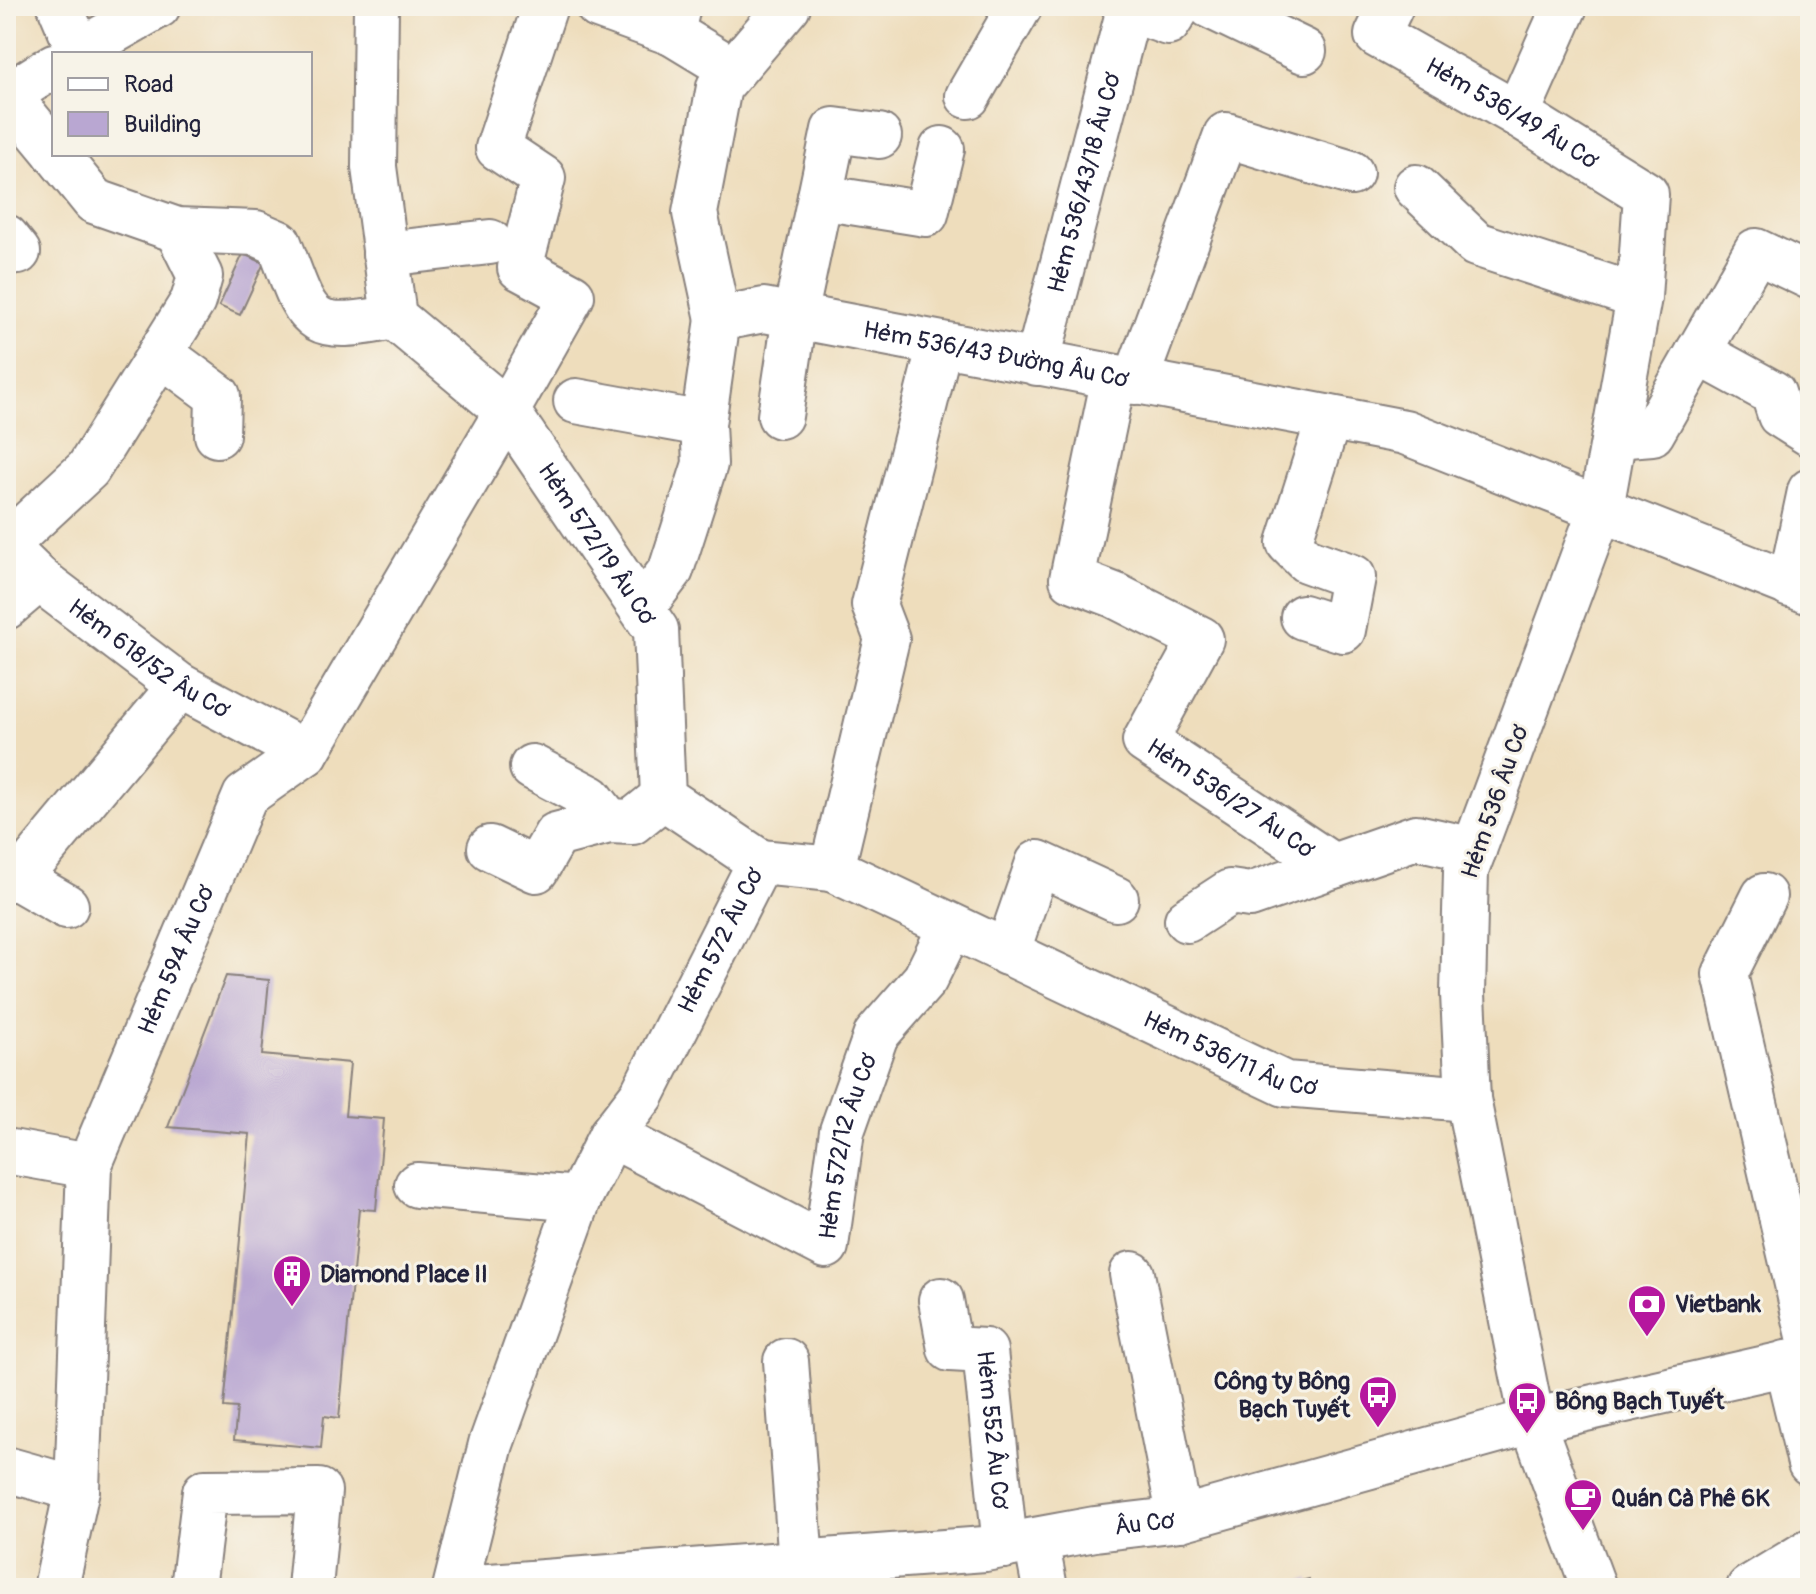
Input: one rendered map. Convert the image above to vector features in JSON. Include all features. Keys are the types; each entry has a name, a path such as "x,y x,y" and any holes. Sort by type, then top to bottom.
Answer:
{"street":[{"path":"60,6 68,52"},
{"path":"78,52 158,6"},
{"path":"57,156 94,201 177,230 256,233 279,243 303,305 312,317 325,322 361,324 394,317 374,167 376,6"},
{"path":"507,411 572,296 520,268 543,178 498,148 545,6"},
{"path":"598,6 675,19 733,70"},
{"path":"642,608 671,570 705,464 703,424 718,319 695,213 719,87 788,6"},
{"path":"968,96 1020,6"},
{"path":"1127,7 1168,23 1179,6"},
{"path":"1210,6 1304,51"},
{"path":"1517,114 1565,6"},
{"name":"Hẻm 536/43/18 Âu Cơ","path":"1037,363 1127,7"},
{"name":"Hẻm 536/49 Âu Cơ","path":"1384,20 1517,114 1646,194"},
{"path":"52,67 7,94 52,149"},
{"path":"780,416 795,316 834,130 879,136"},
{"path":"1125,380 1226,135 1351,173"},
{"path":"820,197 926,214 942,149"},
{"path":"1416,187 1476,244 1639,297"},
{"name":"Hẻm 536 Âu Cơ","path":"1594,1588 1532,1421 1468,1099 1463,994 1466,871 1601,508 1639,297 1646,194"},
{"path":"6,546 88,469 193,301 200,276 177,230"},
{"path":"385,254 490,242"},
{"path":"1615,436 1652,433 1756,251 1810,277"},
{"name":"Hẻm 536/43 Đường Âu Cơ","path":"718,319 764,310 1405,432 1800,588"},
{"name":"Hẻm 572/19 Âu Cơ","path":"394,317 507,411 656,630 663,797"},
{"path":"832,869 887,639 874,605 940,344"},
{"path":"1698,352 1773,393 1780,415 1810,434"},
{"path":"160,353 218,396 217,435"},
{"name":"Hẻm 536/27 Âu Cơ","path":"1125,380 1072,579 1114,595 1201,639 1145,741 1333,866"},
{"path":"576,401 703,424"},
{"name":"Hẻm 594 Âu Cơ","path":"56,1588 77,1489 89,1166 245,796 306,753 507,411"},
{"path":"1303,617 1343,630 1353,577 1306,560 1289,543 1329,418"},
{"path":"1800,588 1810,491"},
{"name":"Hẻm 618/52 Âu Cơ","path":"6,546 39,579 180,686 306,753"},
{"path":"6,607 39,579"},
{"path":"66,906 12,879 180,686"},
{"path":"532,767 591,798 609,821"},
{"path":"490,848 536,870 556,835 609,821 632,822 663,797 760,862"},
{"name":"Hẻm 536/27 Âu Cơ","path":"1187,920 1230,892 1250,895 1416,837 1474,850"},
{"name":"Hẻm 572 Âu Cơ","path":"455,1588 491,1444 579,1199 611,1135 642,1095 760,862 832,869"},
{"path":"1007,953 1038,863 1116,899"},
{"name":"Hẻm 536/11 Âu Cơ","path":"832,869 1285,1084 1468,1099"},
{"path":"1764,896 1725,974 1802,1354 1810,1463"},
{"name":"Hẻm 572/12 Âu Cơ","path":"611,1135 826,1246 842,1131 876,1035 925,979 951,926"},
{"path":"6,1151 89,1166"},
{"path":"417,1185 579,1199"},
{"path":"1132,1274 1180,1519"},
{"name":"Hẻm 552 Âu Cơ","path":"941,1300 950,1349 985,1351 1020,1544"},
{"name":"Âu Cơ","path":"462,1588 791,1571 1020,1544 1095,1529 1180,1519 1532,1421 1802,1354"},
{"path":"786,1361 791,1571"},
{"path":"6,1469 77,1489"},
{"path":"193,1588 205,1492 319,1491 310,1588"},
{"path":"1020,1544 1045,1588"},
{"path":"1749,1588 1810,1551"}],"building":[{"path":"243,254 264,263 240,315 219,306"},
{"name":"Diamond Place II","path":"226,976 269,980 262,1055 350,1063 345,1116 384,1119 376,1210 359,1209 339,1418 324,1416 321,1448 234,1440 237,1408 224,1407 250,1134 168,1127"},
{"path":"1309,1579 1312,1588 1279,1588 1279,1587"}],"place":[{"name":"Diamond Place II","path":"292,1308"},
{"name":"Vietbank","path":"1647,1338"},
{"name":"Công ty Bông Bạch Tuyết","path":"1378,1429"},
{"name":"Bông Bạch Tuyết","path":"1527,1435"},
{"name":"Quán Cà Phê 6K","path":"1583,1532"}]}
